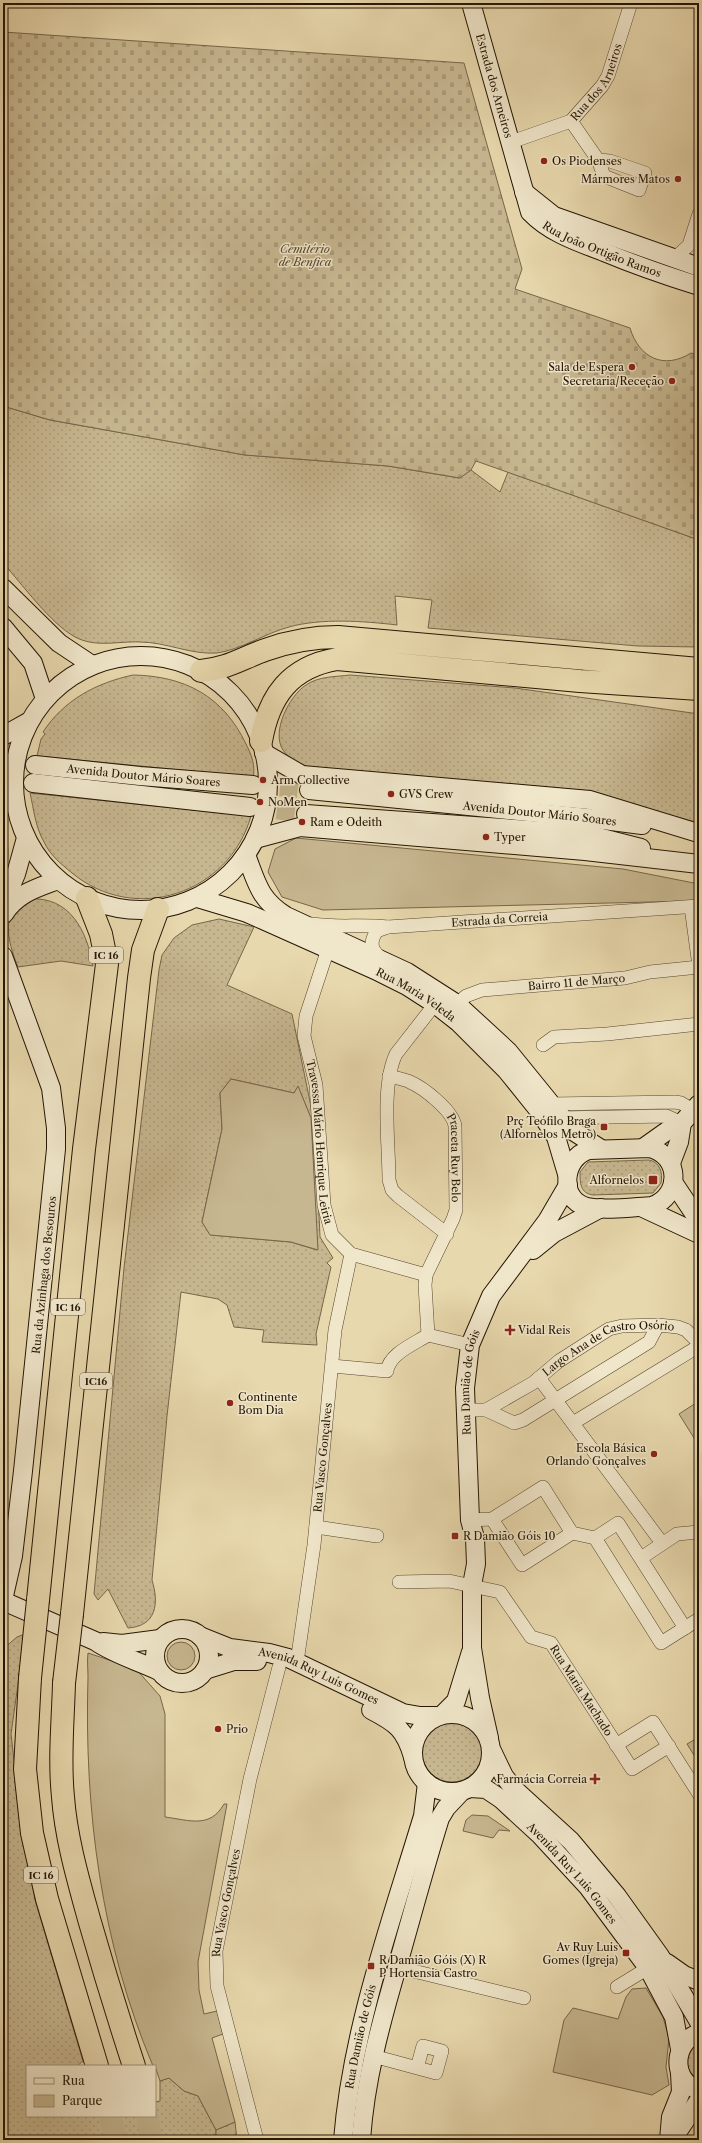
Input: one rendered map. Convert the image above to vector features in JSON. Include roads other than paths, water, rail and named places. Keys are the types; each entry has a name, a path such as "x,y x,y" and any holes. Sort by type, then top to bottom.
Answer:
{"highway":[{"path":"201,671 236,664 264,650 291,641 313,637 338,637 699,669"},
{"path":"587,660 699,655"},
{"path":"263,747 271,707 280,691 290,678 302,670 331,660 346,659 580,681 699,689"},
{"path":"580,681 629,693 699,703"},
{"name":"IC 16","path":"87,898 101,934 107,964 84,1149 30,1678 25,1769 32,1833 47,1899 97,2065"},
{"name":"IC16","path":"134,2065 102,1968 78,1880 70,1844 63,1799 61,1767 64,1682 143,950 158,909"}],"street":[{"name":"Estrada dos Arneiros","path":"471,3 511,142 517,169"},
{"name":"Rua dos Arneiros","path":"511,142 571,121 602,86 608,76 631,3"},
{"path":"571,121 598,160"},
{"name":"Rua João Ortigão Ramos","path":"517,169 530,212 547,227 649,270 699,286"},
{"name":"Rua João Ortigão Ramos","path":"524,192 554,216 699,267"},
{"path":"674,259 689,245 699,214"},
{"path":"3,588 59,643 92,665"},
{"path":"3,627 33,663 44,699"},
{"path":"147,656 175,660 201,671 227,689 238,700 247,713 263,747 268,770 268,794 262,822 256,839 246,855 227,877 197,898 178,905 158,909 134,910 110,906 87,898 58,880 34,853 10,808 13,794 14,769 21,739 28,722 44,699 69,678 92,665 119,657 147,656"},
{"path":"3,736 28,722"},
{"path":"263,747 302,775 590,800 698,834"},
{"name":"Avenida Doutor Mário Soares","path":"35,765 253,785"},
{"name":"Avenida Doutor Mário Soares","path":"33,783 250,807"},
{"name":"Avenida Doutor Mário Soares","path":"309,790 588,818 698,834"},
{"name":"Avenida Doutor Mário Soares","path":"306,814 586,834 699,864"},
{"path":"256,839 300,827 585,851 699,864"},
{"path":"3,905 16,874 26,838"},
{"name":"Rua Maria Veleda","path":"246,855 258,886 268,903 286,916 381,959 430,985 457,1004 508,1051 545,1108 556,1137 568,1180"},
{"path":"3,916 17,898 31,890 58,880"},
{"name":"Rua Maria Veleda","path":"197,898 247,913 328,949 375,970 435,1004 480,1042 545,1108 562,1119 576,1134 601,1149"},
{"name":"Estrada da Correia","path":"300,922 334,927 368,924 388,927 695,906"},
{"name":"Bairro 11 de Março","path":"457,1004 466,996 482,990 625,978 650,972 699,967 695,906"},
{"path":"381,959 375,953 372,942 377,931 388,927"},
{"name":"Travessa Mário Henrique Leiria","path":"328,949 306,1016 304,1036 316,1085 324,1205 332,1234 351,1254"},
{"name":"Rua da Azinhaga dos Besouros","path":"3,956 51,1088 56,1142 39,1323 13,1550 9,1579 3,1600"},
{"path":"428,1335 425,1285 426,1275 447,1234 398,1196 390,1184 388,1100 389,1076 396,1054 435,1004"},
{"path":"543,1045 554,1037 607,1034 699,1024"},
{"name":"Praceta Ruy Belo","path":"389,1076 415,1085 447,1110 454,1119 457,1200 453,1219 447,1234"},
{"path":"545,1108 674,1102 681,1103 691,1112"},
{"path":"562,1119 666,1116 691,1112"},
{"path":"643,1148 691,1112"},
{"path":"671,1163 663,1153 643,1148 601,1149 581,1152 572,1160 568,1180 575,1200 582,1205 601,1208 641,1207 652,1206 664,1201 670,1192 673,1182 671,1163 691,1112"},
{"name":"Rua Damião de Góis","path":"490,1745 480,1698 472,1648 472,1585 465,1564 464,1538 470,1520 465,1382 470,1345 492,1296 521,1259 547,1221 568,1180"},
{"path":"673,1182 699,1221"},
{"path":"641,1207 699,1234"},
{"name":"Rua Damião de Góis","path":"521,1259 554,1233 601,1208"},
{"path":"351,1254 426,1275"},
{"name":"Rua Vasco Gonçalves","path":"297,1662 316,1527 339,1304 351,1254"},
{"path":"465,1410 486,1410 514,1423 518,1422 649,1342 658,1325"},
{"name":"Largo Ana de Castro Osório","path":"486,1410 539,1378 559,1361 609,1329 622,1326 658,1325 678,1327 686,1330 699,1344"},
{"path":"332,1366 387,1371 393,1358 428,1335 470,1345"},
{"path":"573,1423 699,1344"},
{"name":"Largo Ana de Castro Osório","path":"539,1378 662,1543"},
{"path":"470,1520 492,1519 543,1487 572,1532 595,1538 661,1643 699,1619"},
{"path":"492,1519 522,1565 572,1532"},
{"path":"595,1538 618,1523 685,1628"},
{"path":"316,1527 377,1536"},
{"path":"640,1558 678,1534 699,1532"},
{"name":"Rua Maria Machado","path":"399,1582 449,1581 500,1592 531,1637 551,1643 632,1769 669,1746"},
{"path":"3,1600 95,1641 105,1649 130,1657 159,1671 169,1680 182,1683 195,1680 205,1670 209,1656 205,1642 194,1632 180,1628 172,1630 160,1639 156,1645 154,1658 159,1671"},
{"name":"Avenida Ruy Luís Gomes","path":"200,1636 230,1648 269,1653 297,1662 403,1713 420,1716 440,1715"},
{"path":"95,1641 122,1644 160,1639"},
{"name":"Rua Damião de Góis","path":"440,1715 456,1701 472,1648"},
{"name":"Avenida Ruy Luís Gomes","path":"205,1670 229,1662 247,1660 279,1667 390,1721 404,1733 413,1758"},
{"name":"Rua Vasco Gonçalves","path":"257,2140 217,1986 216,1950 250,1779 279,1667"},
{"path":"454,1713 475,1720 483,1728 490,1745 490,1763 485,1774 466,1789 444,1791 427,1783 418,1772 413,1758 413,1745 418,1733 426,1723 440,1715 454,1713"},
{"name":"Rua Maria Machado","path":"616,1746 653,1722 699,1794"},
{"name":"Avenida Ruy Luís Gomes","path":"490,1745 504,1776 514,1789 571,1841 600,1875 654,1962 674,2017 680,2049 678,2061 681,2092 671,2117 670,2140"},
{"name":"Rua Damião de Góis","path":"343,2140 350,2083 359,2036 423,1816 427,1783"},
{"name":"Rua Damião de Góis","path":"361,2140 363,2113 375,2048 440,1818 446,1808 466,1789"},
{"name":"Avenida Ruy Luís Gomes","path":"466,1789 489,1791 540,1835 654,1962 699,2022"},
{"path":"387,1936 405,1940"},
{"path":"617,1988 654,1962 672,1968 699,1981"},
{"path":"397,1967 524,1998"},
{"path":"680,2049 690,2037 699,2033"},
{"path":"359,2036 375,2048 417,2068"},
{"path":"680,2073 686,2083 699,2090"},
{"path":"670,2140 699,2100"}],"tunnel":[{"path":"3,759 35,765"},
{"path":"3,777 33,783"},
{"path":"253,785 309,790"},
{"path":"250,807 306,814"},
{"path":"110,2117 116,2140"},
{"path":"147,2117 152,2140"}],"place":[{"name":"Os Piodenses","path":"544,161"},
{"name":"Mármores Matos","path":"678,179"},
{"name":"Sala de Espera","path":"632,367"},
{"name":"Secretaria/Receção","path":"672,381"},
{"name":"Arm Collective","path":"263,780"},
{"name":"GVS Crew","path":"391,794"},
{"name":"NoMen","path":"260,802"},
{"name":"Ram e Odeith","path":"302,822"},
{"name":"Typer","path":"486,837"},
{"name":"Prç Teófilo Braga (Alfornelos Metro)","path":"604,1127"},
{"name":"Alfornelos","path":"653,1180"},
{"name":"Vidal Reis","path":"510,1330"},
{"name":"Continente Bom Dia","path":"230,1403"},
{"name":"Escola Básica Orlando Gonçalves","path":"654,1454"},
{"name":"R Damião Góis 10","path":"455,1536"},
{"name":"Prio","path":"218,1729"},
{"name":"Farmácia Correia","path":"595,1779"},
{"name":"Av Ruy Luis Gomes (Igreja)","path":"626,1953"},
{"name":"R Damião Góis (X) R P Hortensia Castro","path":"371,1966"}],"park label":[{"name":"Cemitério de Benfica","path":"305,255"}]}
